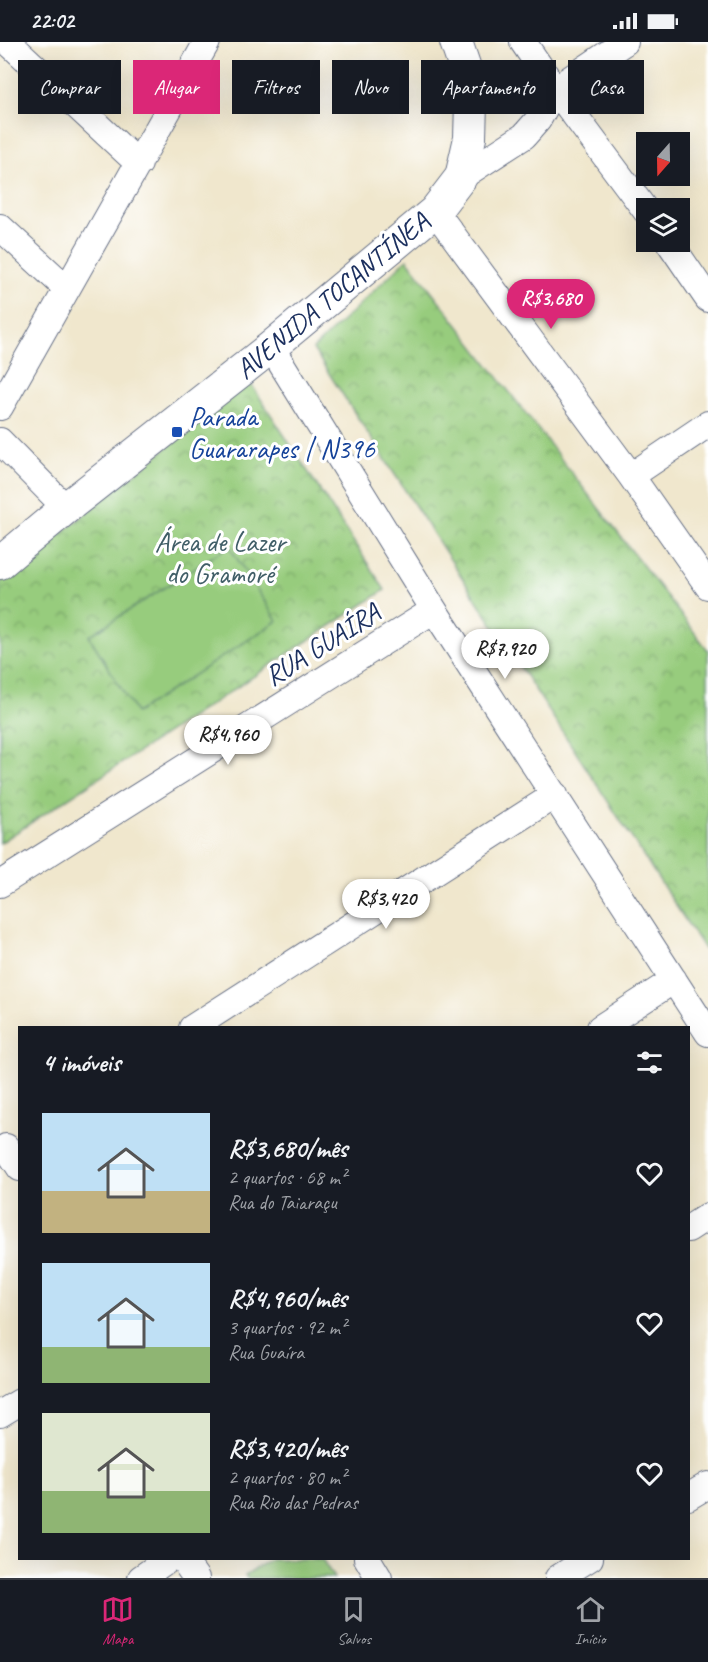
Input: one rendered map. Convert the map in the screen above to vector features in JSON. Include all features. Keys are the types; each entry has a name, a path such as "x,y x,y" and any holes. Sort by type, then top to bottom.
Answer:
{"main road":[{"path":"457,44 466,71 471,102 470,138 461,177"},
{"name":"AVENIDA TOCANTÍNEA","path":"0,563 66,508 271,347 435,211 461,177"}],"street":[{"path":"8,42 139,164"},
{"path":"0,407 207,42"},
{"path":"523,42 535,60"},
{"path":"556,88 625,42"},
{"path":"556,90 636,198"},
{"path":"461,177 524,136 541,114"},
{"path":"435,211 631,476 708,586"},
{"path":"0,227 66,288"},
{"path":"676,252 708,299"},
{"path":"271,347 434,610 708,1033"},
{"path":"631,476 708,424"},
{"path":"0,441 66,508"},
{"name":"RUA GUAÍRA","path":"0,884 434,610"},
{"path":"195,1026 555,795"},
{"path":"603,1026 674,980"},
{"path":"690,1227 708,1216"},
{"path":"0,1414 18,1403"},
{"path":"690,1496 708,1485"},
{"path":"141,1578 167,1560"},
{"path":"183,1560 196,1578"},
{"path":"369,1560 379,1578"},
{"path":"558,1578 587,1560"}],"green space":[{"path":"407,259 708,650 708,955 313,349"},
{"name":"Área de Lazer do Gramoré","path":"249,381 385,590 0,843 0,583"},
{"path":"229,546 277,621 136,713 89,636"},
{"path":"268,1560 323,1560 334,1578 247,1578 245,1575"}],"place":[{"name":"Parada Guararapes | N396","path":"177,432"}]}
